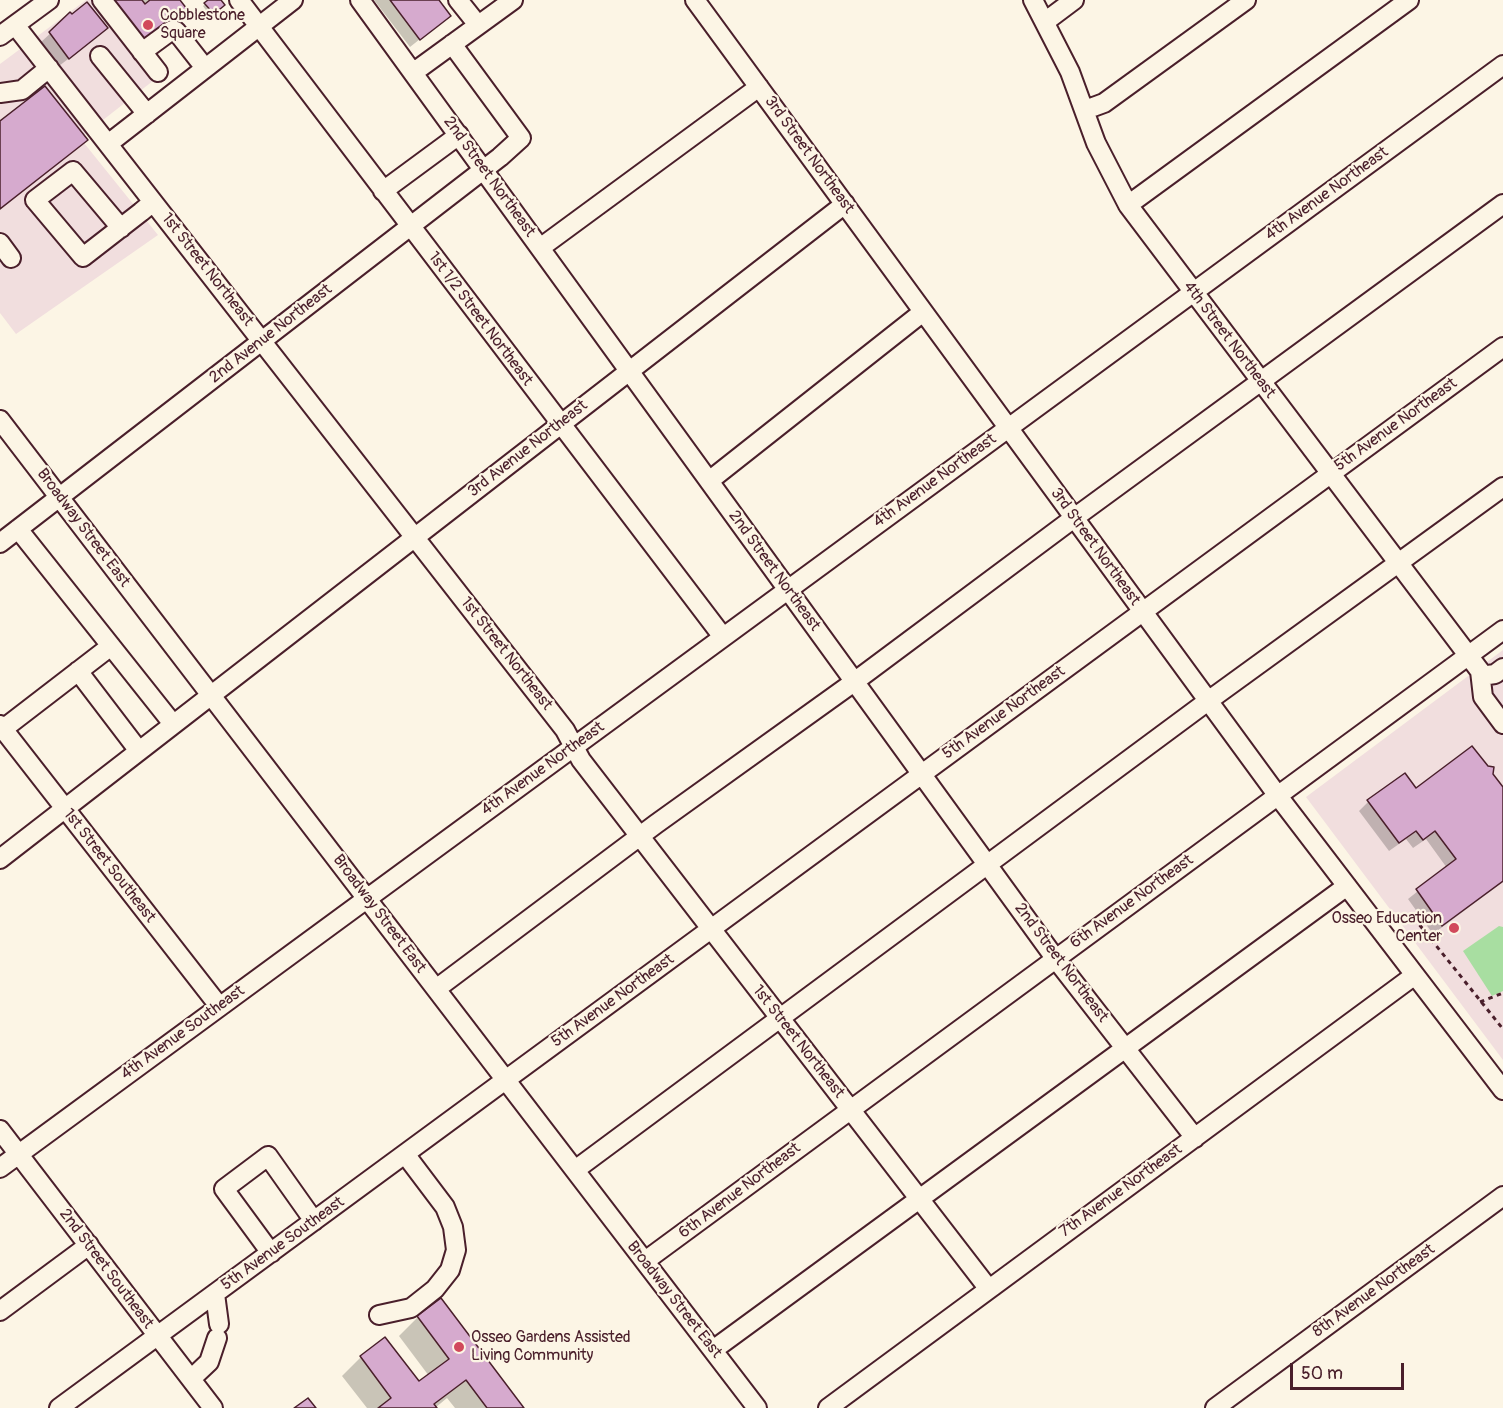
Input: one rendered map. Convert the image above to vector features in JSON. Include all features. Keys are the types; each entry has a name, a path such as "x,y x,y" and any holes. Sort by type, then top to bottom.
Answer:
{"street":[{"path":"0,36 15,25 25,7 49,0"},
{"path":"102,0 158,72"},
{"name":"1st 1/2 Street Northeast","path":"238,0 723,637"},
{"path":"108,144 293,0"},
{"name":"2nd Street Northeast","path":"360,0 1055,958 1194,1138"},
{"path":"458,0 478,25"},
{"path":"414,72 513,0"},
{"name":"3rd Street Northeast","path":"695,0 1278,796 1503,1090"},
{"name":"4th Street Northeast","path":"1033,0 1071,72 1109,174 1128,205 1480,671 1483,697 1503,724"},
{"path":"1046,21 1074,0"},
{"path":"1085,110 1104,104 1246,0"},
{"path":"1128,205 1409,0"},
{"name":"1st Street Northeast","path":"15,25 415,537 574,746 581,760 988,1288"},
{"path":"142,52 172,30 176,31 205,68"},
{"name":"2nd Avenue Northeast","path":"0,543 262,342 521,138 452,44"},
{"path":"100,56 147,114"},
{"name":"4th Avenue Northeast","path":"366,897 1503,65"},
{"path":"0,93 22,90 49,68"},
{"path":"540,248 759,87"},
{"path":"383,191 459,135"},
{"path":"121,228 73,171 35,200 83,257 121,228 153,201"},
{"name":"3rd Avenue Northeast","path":"0,859 845,204"},
{"path":"436,989 1503,204"},
{"path":"0,243 11,258"},
{"path":"709,481 924,312"},
{"name":"5th Avenue Northeast","path":"506,1080 1503,347"},
{"name":"Broadway Street East","path":"0,420 758,1408"},
{"path":"575,1170 989,866 1208,701 1399,565 1503,487"},
{"path":"18,529 173,724"},
{"name":"6th Avenue Northeast","path":"645,1261 1503,630"},
{"path":"2,727 111,646"},
{"path":"1481,676 1495,674 1503,668"},
{"path":"78,671 139,751"},
{"name":"1st Street Southeast","path":"2,727 219,1006"},
{"path":"713,1350 1347,886"},
{"name":"4th Avenue Southeast","path":"0,1168 366,897"},
{"name":"7th Avenue Northeast","path":"828,1408 1415,975"},
{"name":"5th Avenue Southeast","path":"59,1408 506,1080"},
{"name":"2nd Street Southeast","path":"0,1130 213,1408"},
{"path":"379,1315 411,1308 435,1289 450,1270 456,1250 453,1227 445,1207 405,1154"},
{"path":"271,1253 224,1189 268,1156 314,1221"},
{"name":"8th Avenue Northeast","path":"1215,1408 1503,1196"},
{"path":"0,1311 89,1245"},
{"path":"191,1379 208,1362 218,1331 215,1294"}],"path":[{"path":"1414,918 1503,1029"},
{"path":"1480,1002 1503,993"}],"shaded area":[{"path":"86,0 98,0 158,77 80,138 158,235 16,334 0,313 0,64"},
{"name":"Osseo Education Center","path":"1503,650 1503,1060 1306,797"}],"green space":[{"path":"1499,926 1503,927 1503,991 1492,996 1463,951"}],"building":[{"name":"Cobblestone Square","path":"112,0 142,0 145,4 150,0 180,0 187,9 143,42"},
{"path":"208,0 221,0 225,5 214,14 204,3"},
{"path":"390,0 439,0 451,16 420,40"},
{"path":"87,2 108,28 69,59 49,32 70,12 72,14"},
{"path":"45,86 88,140 0,209 0,121"},
{"name":"Osseo Education Center","path":"1472,746 1488,766 1494,767 1493,774 1503,787 1503,881 1442,926 1416,889 1456,859 1435,831 1423,840 1416,831 1399,843 1367,800 1405,773 1416,788"},
{"name":"Osseo Gardens Assisted Living Community","path":"441,1298 524,1408 487,1408 466,1380 434,1404 437,1408 378,1408 391,1398 360,1356 385,1337 419,1381 449,1359 417,1316"},
{"path":"308,1398 316,1408 294,1408"}],"place":[{"name":"Cobblestone Square","path":"148,25"},
{"name":"Osseo Education Center","path":"1454,928"},
{"name":"Osseo Gardens Assisted Living Community","path":"459,1347"}]}
